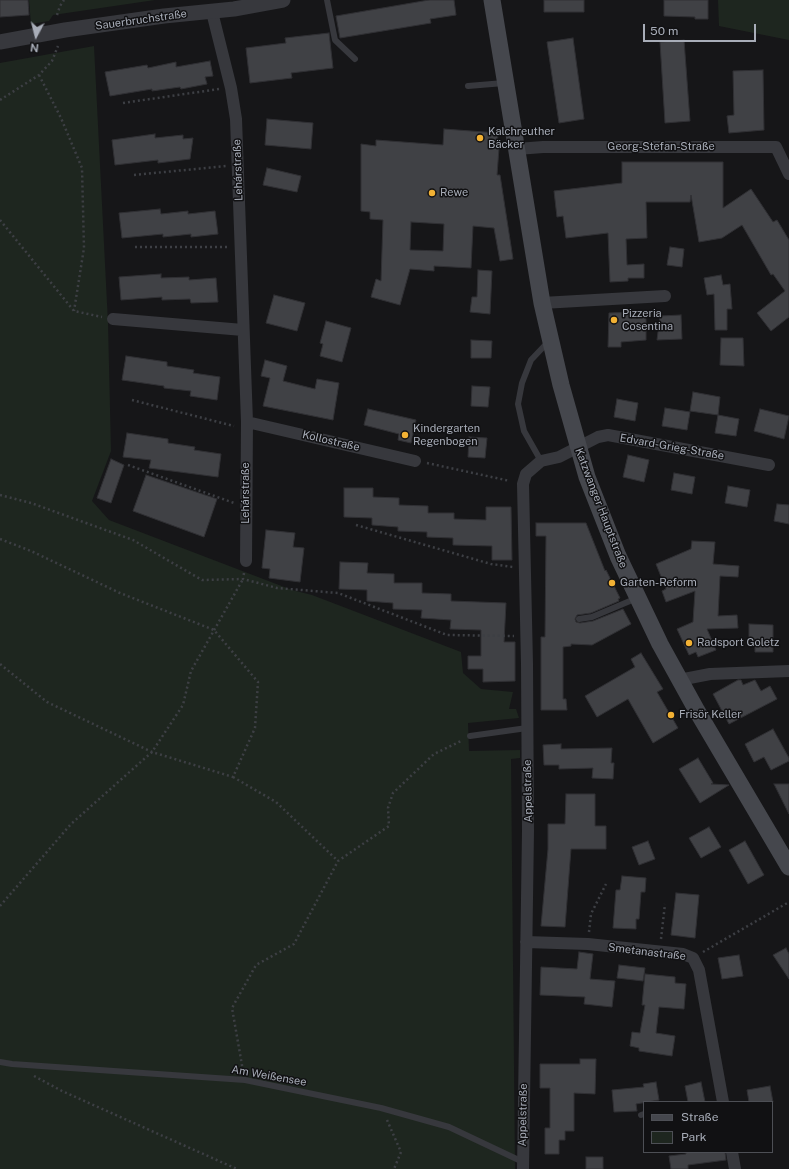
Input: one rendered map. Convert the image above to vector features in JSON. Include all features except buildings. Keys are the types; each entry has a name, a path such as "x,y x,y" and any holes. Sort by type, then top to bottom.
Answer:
{"main road":[{"name":"Katzwanger Hauptstraße","path":"492,0 542,303 550,340 578,446 608,534 637,598 679,680 789,867"}],"street":[{"name":"Sauerbruchstraße","path":"0,42 65,30 212,12 283,0"},
{"name":"Lehárstraße","path":"212,12 231,88 236,119 247,425 246,561"},
{"name":"Georg-Stefan-Straße","path":"516,149 543,147 789,148"},
{"path":"776,147 789,174"},
{"path":"542,303 664,296"},
{"path":"113,319 243,330"},
{"name":"Kollostraße","path":"247,425 415,461"},
{"name":"Edvard-Grieg-Straße","path":"578,446 598,437 608,435 769,465"},
{"path":"523,484 526,474 541,461 559,456 578,446"},
{"name":"Appelstraße","path":"523,484 528,831 523,1166"},
{"path":"679,680 710,674 789,671"},
{"name":"Smetanastraße","path":"526,942 588,944 683,954 693,958 699,970 723,1101"},
{"path":"732,1153 735,1169"}],"lane":[{"path":"327,0 335,40 355,59"},
{"path":"468,86 505,83"},
{"path":"541,461 524,431 518,404 522,383 531,360 550,340"},
{"path":"579,619 592,617 637,598"},
{"path":"470,736 527,728"},
{"name":"Am Weißensee","path":"0,1062 245,1080 381,1108 449,1127 523,1166"}],"path":[{"path":"57,15 64,0"},
{"path":"0,100 39,75 52,61 65,30"},
{"path":"39,75 61,118 82,168 84,248 74,311"},
{"path":"123,102 231,88"},
{"path":"134,175 238,165"},
{"path":"0,220 74,311 113,319"},
{"path":"135,247 241,247"},
{"path":"132,400 247,425"},
{"path":"415,461 523,484"},
{"path":"128,465 246,507"},
{"path":"0,495 31,503 133,540 202,580 243,579 277,588 338,593 448,635 526,636"},
{"path":"356,526 491,564 525,569"},
{"path":"0,539 31,551 120,593 214,630 258,682 255,728 233,777"},
{"path":"0,906 71,824 152,752 183,705 191,671 243,579 246,561"},
{"path":"0,664 47,702 152,752 233,777 276,802 338,861"},
{"path":"245,1080 232,1008 256,965 294,944 338,861 389,826 388,808 392,793 434,754 470,736"},
{"path":"588,944 591,914 606,884"},
{"path":"693,958 789,902"},
{"path":"660,952 665,904"},
{"path":"12,1064 62,1091 237,1169"},
{"path":"381,1108 401,1152 394,1169"}],"green space":[{"path":"29,0 155,0 53,15 49,21 31,24"},
{"path":"718,0 789,0 789,40 719,26"},
{"path":"94,46 108,323 111,451 92,501 109,520 292,590 312,595 461,652 463,673 481,689 513,692 509,709 516,709 519,718 468,723 469,751 520,750 520,758 511,759 515,1169 0,1169 0,63"}],"place":[{"name":"Kalchreuther Bäcker","path":"480,138"},
{"name":"Rewe","path":"432,193"},
{"name":"Pizzeria Cosentina","path":"614,320"},
{"name":"Kindergarten Regenbogen","path":"405,435"},
{"name":"Garten-Reform","path":"612,583"},
{"name":"Radsport Goletz","path":"689,643"},
{"name":"Frisör Keller","path":"671,715"}]}
